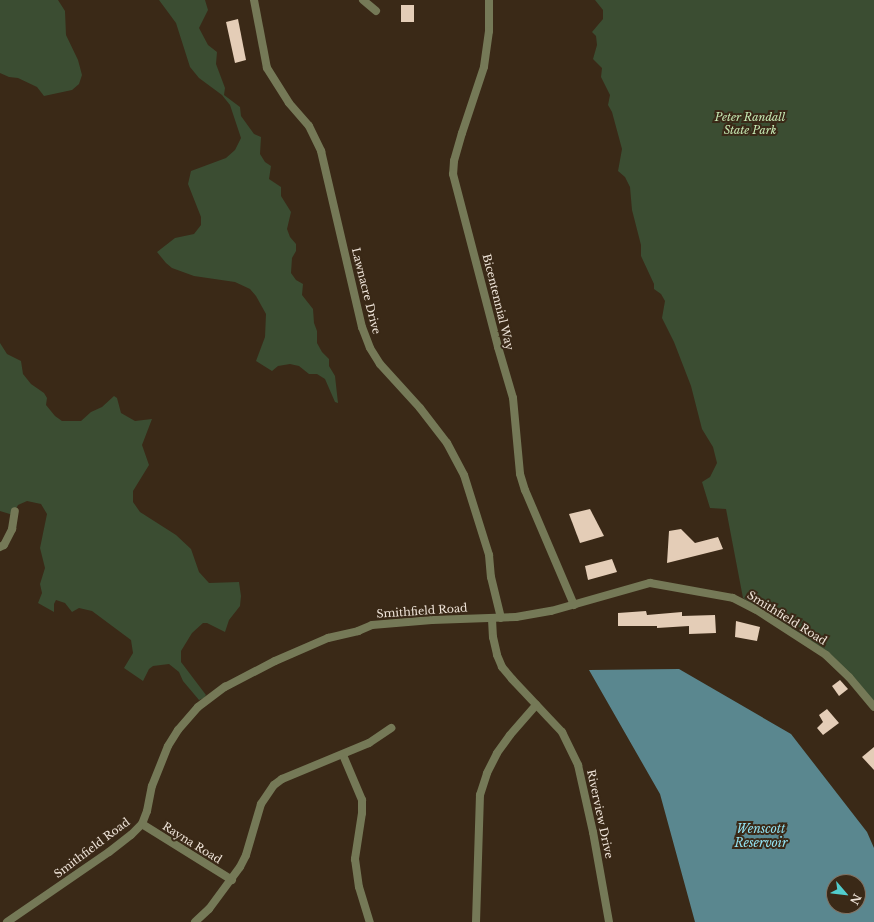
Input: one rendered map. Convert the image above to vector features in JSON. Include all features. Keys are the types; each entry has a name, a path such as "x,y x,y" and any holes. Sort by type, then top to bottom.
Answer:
{"street":[{"name":"Lawnacre Drive","path":"254,0 267,68 286,98 309,126 321,151 362,327 370,348 380,364 420,408 447,443 464,475 489,555 491,577 501,618"},
{"path":"363,0 376,11"},
{"name":"Bicentennial Way","path":"489,0 489,32 484,67 462,133 454,161 453,174 498,347 513,398 520,474 574,605"},
{"path":"2,546 12,529 15,511"},
{"name":"Smithfield Road","path":"7,922 109,852 131,835 142,824 147,811 152,786 168,746 198,707 230,683 275,661 328,638 358,631 372,625 432,620 492,619 551,611 650,583 733,598 755,609 826,655 849,677 874,707"},
{"name":"Riverview Drive","path":"492,619 493,638 497,655 502,667 562,732 578,765 590,817 609,922"},
{"path":"476,922 480,795 487,773 497,754 510,735 536,704"},
{"path":"195,922 209,909 232,880 246,855 261,804 274,785 282,779 369,743 390,728"},
{"path":"342,755 362,800 362,813 355,859 358,886 370,922"},
{"name":"Rayna Road","path":"142,824 232,880"}],"green space":[{"path":"0,0 58,0 65,11 66,35 78,60 82,75 79,84 72,90 44,96 37,87 18,78 9,77 0,73"},
{"path":"159,0 205,0 208,10 199,28 208,45 217,52 216,64 225,88 224,95 240,107 241,116 254,134 261,137 260,154 265,162 271,166 269,179 281,187 281,196 291,212 287,229 290,237 296,244 296,251 292,258 291,273 296,280 303,284 302,295 313,309 314,323 317,331 317,343 322,352 329,359 329,366 335,376 338,403 335,402 325,379 317,374 309,374 299,366 290,364 278,366 272,371 256,361 265,337 266,314 256,296 250,289 235,282 194,276 172,268 157,252 175,238 194,234 201,225 201,217 188,184 191,171 226,158 235,150 241,138 230,105 222,95 199,78 190,67 176,23"},
{"name":"Peter Randall State Park","path":"595,0 874,0 874,706 828,656 743,598 726,509 710,508 702,482 710,477 717,463 713,447 702,429 691,386 674,342 662,318 665,301 661,294 654,289 654,284 641,256 641,245 632,210 630,187 625,177 618,171 622,149 612,112 608,105 610,95 601,77 602,68 593,59 597,45 596,36 592,32 603,19 603,10"},
{"path":"0,343 7,354 21,361 23,374 31,384 44,393 47,398 46,405 55,416 62,421 81,421 91,412 102,407 114,396 117,398 121,413 135,421 152,419 142,445 149,465 133,491 133,502 140,512 176,535 191,549 199,572 209,583 239,582 241,596 240,606 229,620 225,632 207,623 203,623 192,633 181,651 181,662 206,695 204,698 199,700 183,681 179,672 169,664 153,666 149,669 143,681 124,668 133,653 131,640 92,611 79,608 72,612 65,603 56,600 54,604 54,612 38,603 42,593 40,584 45,568 40,548 47,514 41,504 27,501 18,505 13,515 0,511"}],"water":[{"name":"Wenscott Reservoir","path":"679,669 791,734 867,832 874,848 874,922 695,922 660,794 589,670"}],"building":[{"path":"401,5 414,5 414,22 401,22"},
{"path":"238,19 246,60 235,63 226,22"},
{"path":"590,509 604,536 580,543 569,514"},
{"path":"681,529 695,543 718,537 723,549 667,563 669,531"},
{"path":"612,559 617,572 588,580 585,566"},
{"path":"646,611 647,615 682,612 682,616 715,615 716,633 689,634 689,626 657,628 657,626 618,626 618,613"},
{"path":"736,621 760,627 757,641 735,637"},
{"path":"840,680 848,689 839,696 832,686"},
{"path":"827,709 839,723 823,735 817,728 823,722 819,715"},
{"path":"874,747 874,770 862,757"}]}
